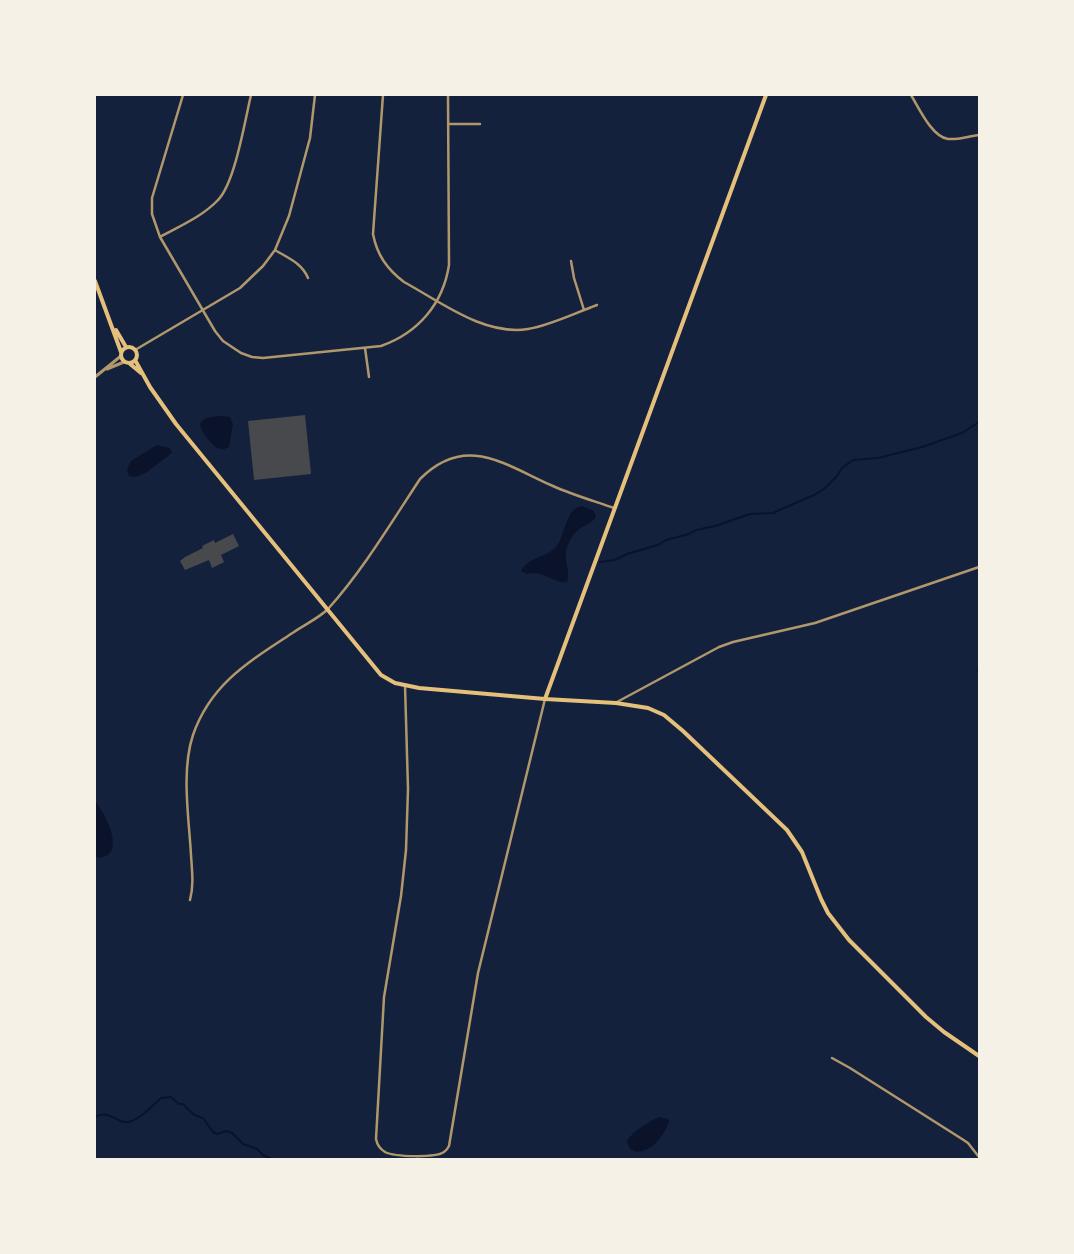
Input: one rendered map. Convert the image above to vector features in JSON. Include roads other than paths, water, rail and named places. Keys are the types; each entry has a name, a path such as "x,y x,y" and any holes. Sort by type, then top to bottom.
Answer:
{"main road":[{"path":"545,699 766,95"},
{"path":"95,281 113,326 121,354 126,362 142,375"},
{"path":"113,326 126,347 136,350 135,360 142,375 172,418 381,675 395,683 405,685 545,699 616,703 648,708 671,720 776,819 796,841 821,900 844,933 926,1017 979,1056"},
{"path":"121,354 126,347"},
{"path":"126,362 135,360"}],"street":[{"path":"183,95 152,198 152,214 160,237 215,332 232,348 252,357 263,358 365,348 386,344 404,335 422,321 438,301 448,276 449,265 448,95"},
{"path":"160,237 206,211 220,199 232,175 251,95"},
{"path":"136,350 240,288 258,272 275,250 289,216 310,138 315,95"},
{"path":"383,95 373,224 375,245 386,267 395,275 438,301 486,326 515,330 541,326 597,305"},
{"path":"911,95 932,129 942,138 951,139 979,135"},
{"path":"449,124 480,124"},
{"path":"275,250 303,268 308,278"},
{"path":"571,261 584,310"},
{"path":"365,348 368,377"},
{"path":"95,376 121,354"},
{"path":"104,370 126,362"},
{"path":"190,900 193,884 188,800 188,759 192,737 203,711 219,688 240,668 327,610 370,554 420,480 428,472 448,460 470,455 491,458 559,488 614,508"},
{"path":"616,703 719,647 815,623 979,567"},
{"path":"405,685 408,788 406,850 401,896 384,997 376,1139 377,1144 385,1152 400,1155 436,1155 443,1153 449,1146 478,973 545,699"},
{"path":"832,1058 962,1139 979,1157"}],"water":[{"path":"230,417 233,424 229,447 223,449 218,448 208,439 202,431 200,424 206,418"},
{"path":"157,445 170,448 172,453 147,472 136,477 129,476 127,469 131,461"},
{"path":"582,506 594,511 596,517 576,532 568,544 566,551 567,582 557,581 538,573 527,574 521,571 527,563 556,547 572,512"},
{"path":"95,801 108,824 113,843 112,850 107,856 97,858 95,852"},
{"path":"660,1117 668,1119 669,1122 657,1142 643,1151 632,1150 627,1140 630,1136 642,1126"}],"waterway":[{"path":"600,562 615,560 627,554 658,545 666,540 750,514 773,513 824,489 842,468 853,460 878,458 922,447 962,433 979,422"},
{"path":"95,1117 106,1115 122,1122 132,1121 144,1114 161,1098 171,1097 179,1104 183,1104 194,1115 203,1118 213,1132 217,1134 226,1131 232,1133 243,1144 257,1149 263,1155 272,1159"}]}
